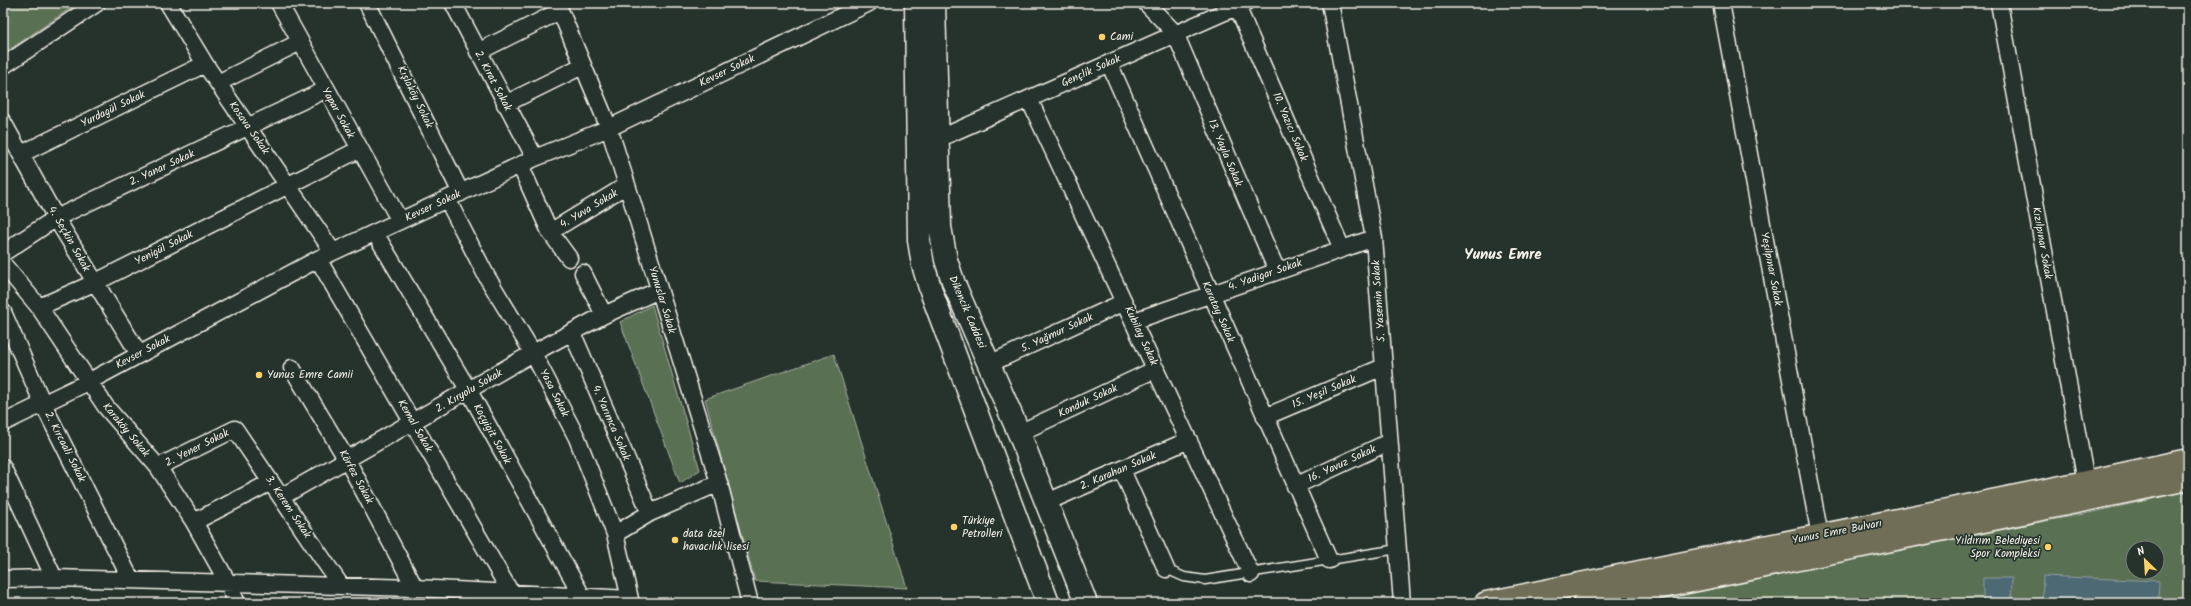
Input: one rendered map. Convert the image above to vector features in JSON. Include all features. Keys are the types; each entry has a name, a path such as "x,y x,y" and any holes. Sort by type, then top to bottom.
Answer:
{"main road":[{"path":"916,3 920,240 923,265 932,294 1048,603"},
{"name":"Dikencik Caddesi","path":"934,3 940,227 946,260 954,284 1019,433 1086,603"},
{"name":"Yunus Emre Bulvarı","path":"1486,603 2188,460"},
{"name":"Yunus Emre Bulvarı","path":"1585,603 2188,479"}],"street":[{"path":"3,66 97,3"},
{"name":"Kosava Sokak","path":"168,3 205,64 333,252"},
{"name":"Yapar Sokak","path":"279,3 358,150 400,221"},
{"name":"Kışlaköy Sokak","path":"367,3 461,192"},
{"name":"2. Kırat Sokak","path":"453,3 505,104 535,158"},
{"name":"Kevser Sokak","path":"3,423 88,382 318,259 535,158 609,128 869,3"},
{"path":"1146,3 1175,33"},
{"name":"5. Yasemin Sokak","path":"1330,3 1374,238 1402,603"},
{"name":"Yeşilpınar Sokak","path":"1721,3 1820,536"},
{"name":"Kızılpınar Sokak","path":"1999,3 2086,482"},
{"name":"Gençlik Sokak","path":"938,139 1241,4"},
{"name":"10. Yazıcı Sokak","path":"1241,4 1342,248"},
{"path":"478,52 559,7"},
{"name":"Yunuslar Sokak","path":"559,7 582,66 609,128 719,483 750,603"},
{"name":"13. Yayla Sokak","path":"1175,33 1277,271"},
{"path":"218,83 300,42"},
{"name":"Karatay Sokak","path":"1108,63 1329,560"},
{"name":"Yurdagül Sokak","path":"21,154 205,64"},
{"path":"505,104 582,66"},
{"name":"2. Yanar Sokak","path":"3,253 56,218 249,128 325,90"},
{"name":"Kubilay Sokak","path":"1029,98 1190,440 1251,574"},
{"name":"4. Seçkin Sokak","path":"3,122 94,283 139,354"},
{"name":"Yenigül Sokak","path":"40,307 94,283 358,150"},
{"path":"520,165 550,232 569,258"},
{"name":"4. Yuva Sokak","path":"550,232 627,185"},
{"name":"Yasa Sokak","path":"447,199 487,277 534,353 576,438 615,534 630,599 582,596"},
{"name":"Koçyigit Sokak","path":"375,233 469,391 582,596"},
{"name":"4. Yadigar Sokak","path":"1134,321 1374,238"},
{"name":"Kemal Sokak","path":"318,259 414,422 511,592"},
{"name":"Karaköy Sokak","path":"3,264 40,307 88,382 106,407 158,467 194,522 228,583 237,603"},
{"path":"583,273 604,315"},
{"name":"2. Kıryolu Sokak","path":"281,497 572,332 604,315 660,290"},
{"name":"5. Yağmur Sokak","path":"989,364 1124,302"},
{"name":"2. Kırcaali Sokak","path":"3,312 43,404 131,580"},
{"name":"4. Yarımca Sokak","path":"572,332 650,513"},
{"name":"15. Yeşil Sokak","path":"1265,418 1383,367"},
{"name":"Körfez Sokak","path":"292,368 347,460 414,588"},
{"name":"Konduk Sokak","path":"1019,433 1156,370"},
{"name":"2. Yener Sokak","path":"158,467 235,429"},
{"name":"3. Kerem Sokak","path":"235,429 341,586"},
{"name":"2. Karahan Sokak","path":"1047,502 1190,440"},
{"name":"16. Yavuz Sokak","path":"1295,486 1389,442"},
{"path":"3,468 54,578"},
{"path":"1122,470 1166,569"},
{"path":"194,522 271,482"},
{"path":"615,534 650,513 719,483"},
{"path":"3,579 54,578 414,588 582,596"}],"lane":[{"path":"1166,569 1184,577 1205,580 1251,574 1398,549"}],"green space":[{"path":"3,3 78,3 3,54"},
{"path":"652,305 700,470 680,483 620,322"},
{"path":"834,354 907,588 755,581 705,399"},
{"name":"Yıldırım Belediyesi Spor Kompleksi","path":"2188,491 2188,603 1639,603 1912,546 2094,512"}],"water":[{"path":"2043,576 2159,581 2158,603 2042,603"},
{"path":"1983,578 2012,578 2011,603 1983,603"}],"place":[{"name":"Cami","path":"1102,37"},
{"name":"Yunus Emre Camii","path":"259,375"},
{"name":"Türkiye Petrolleri","path":"954,527"},
{"name":"data özel havacılık lisesi","path":"675,540"},
{"name":"Yıldırım Belediyesi Spor Kompleksi","path":"2048,547"}],"district":[{"name":"Yunus Emre","path":"1503,255"}]}
